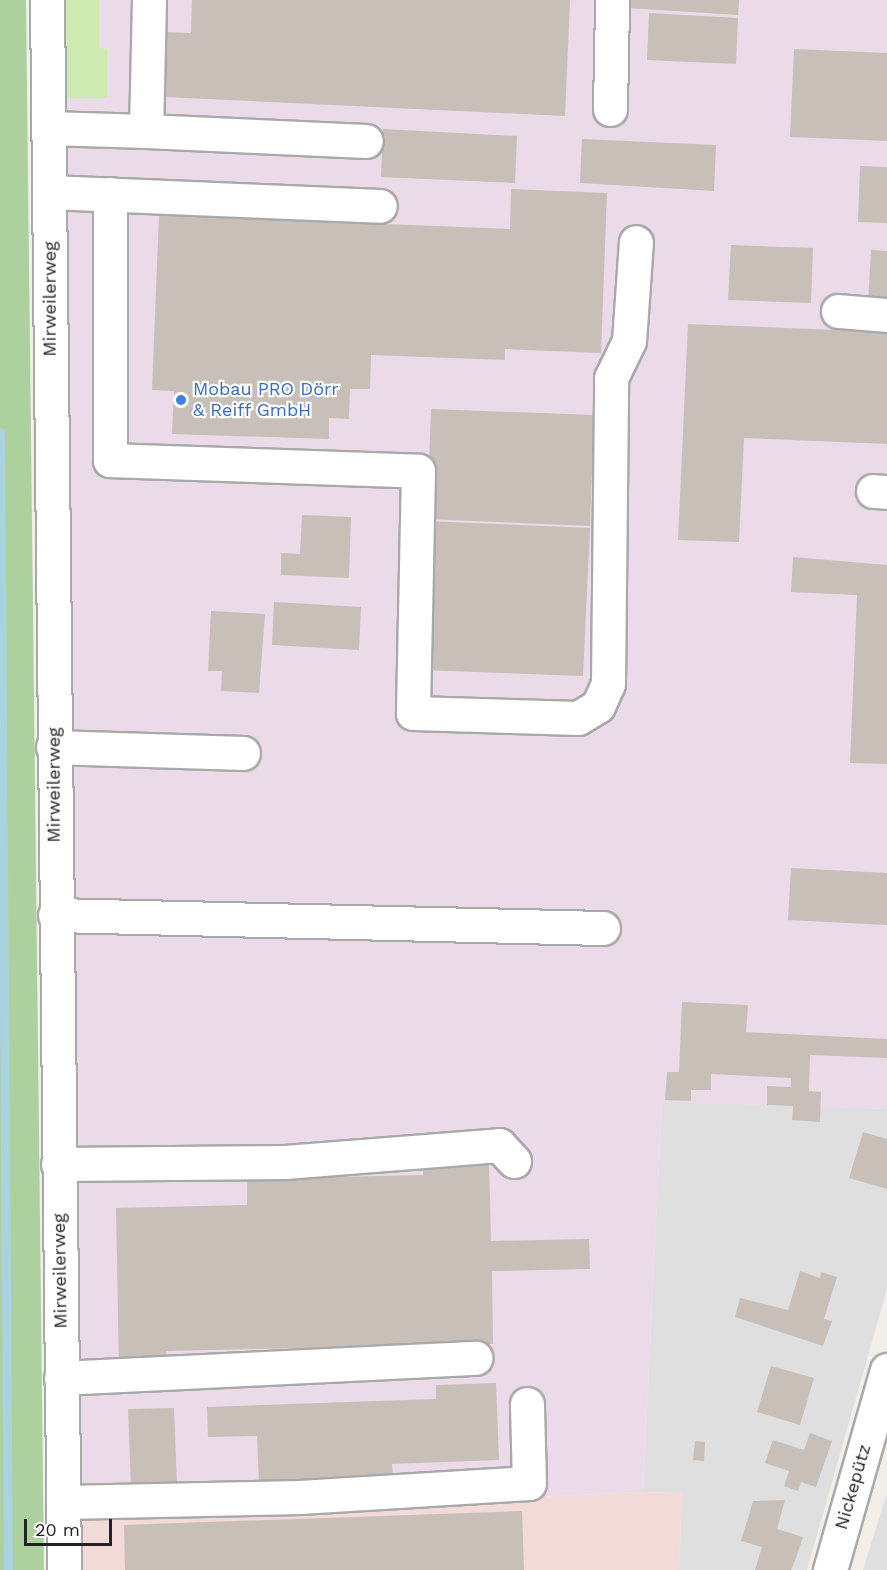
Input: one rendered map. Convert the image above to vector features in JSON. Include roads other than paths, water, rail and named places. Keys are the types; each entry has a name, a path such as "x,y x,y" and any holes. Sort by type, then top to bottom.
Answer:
{"street":[{"name":"Mirweilerweg","path":"47,0 53,747 64,1570"},
{"path":"146,131 149,0"},
{"path":"610,109 612,0"},
{"path":"48,128 366,141"},
{"path":"49,192 380,206"},
{"path":"110,194 110,460 418,471 413,713 578,718 598,706 608,684 611,378 629,340 636,242"},
{"path":"838,311 887,315"},
{"path":"53,747 243,753"},
{"path":"55,915 603,928"},
{"path":"58,1164 285,1162 499,1145 514,1161"},
{"path":"61,1378 476,1358"},
{"name":"Nickepütz","path":"830,1570 887,1370"},
{"path":"63,1503 311,1497 529,1483 526,1404"}],"waterway":[{"path":"0,432 8,1570"}],"place":[{"name":"Mobau PRO Dörr & Reiff GmbH","path":"181,400"}]}
